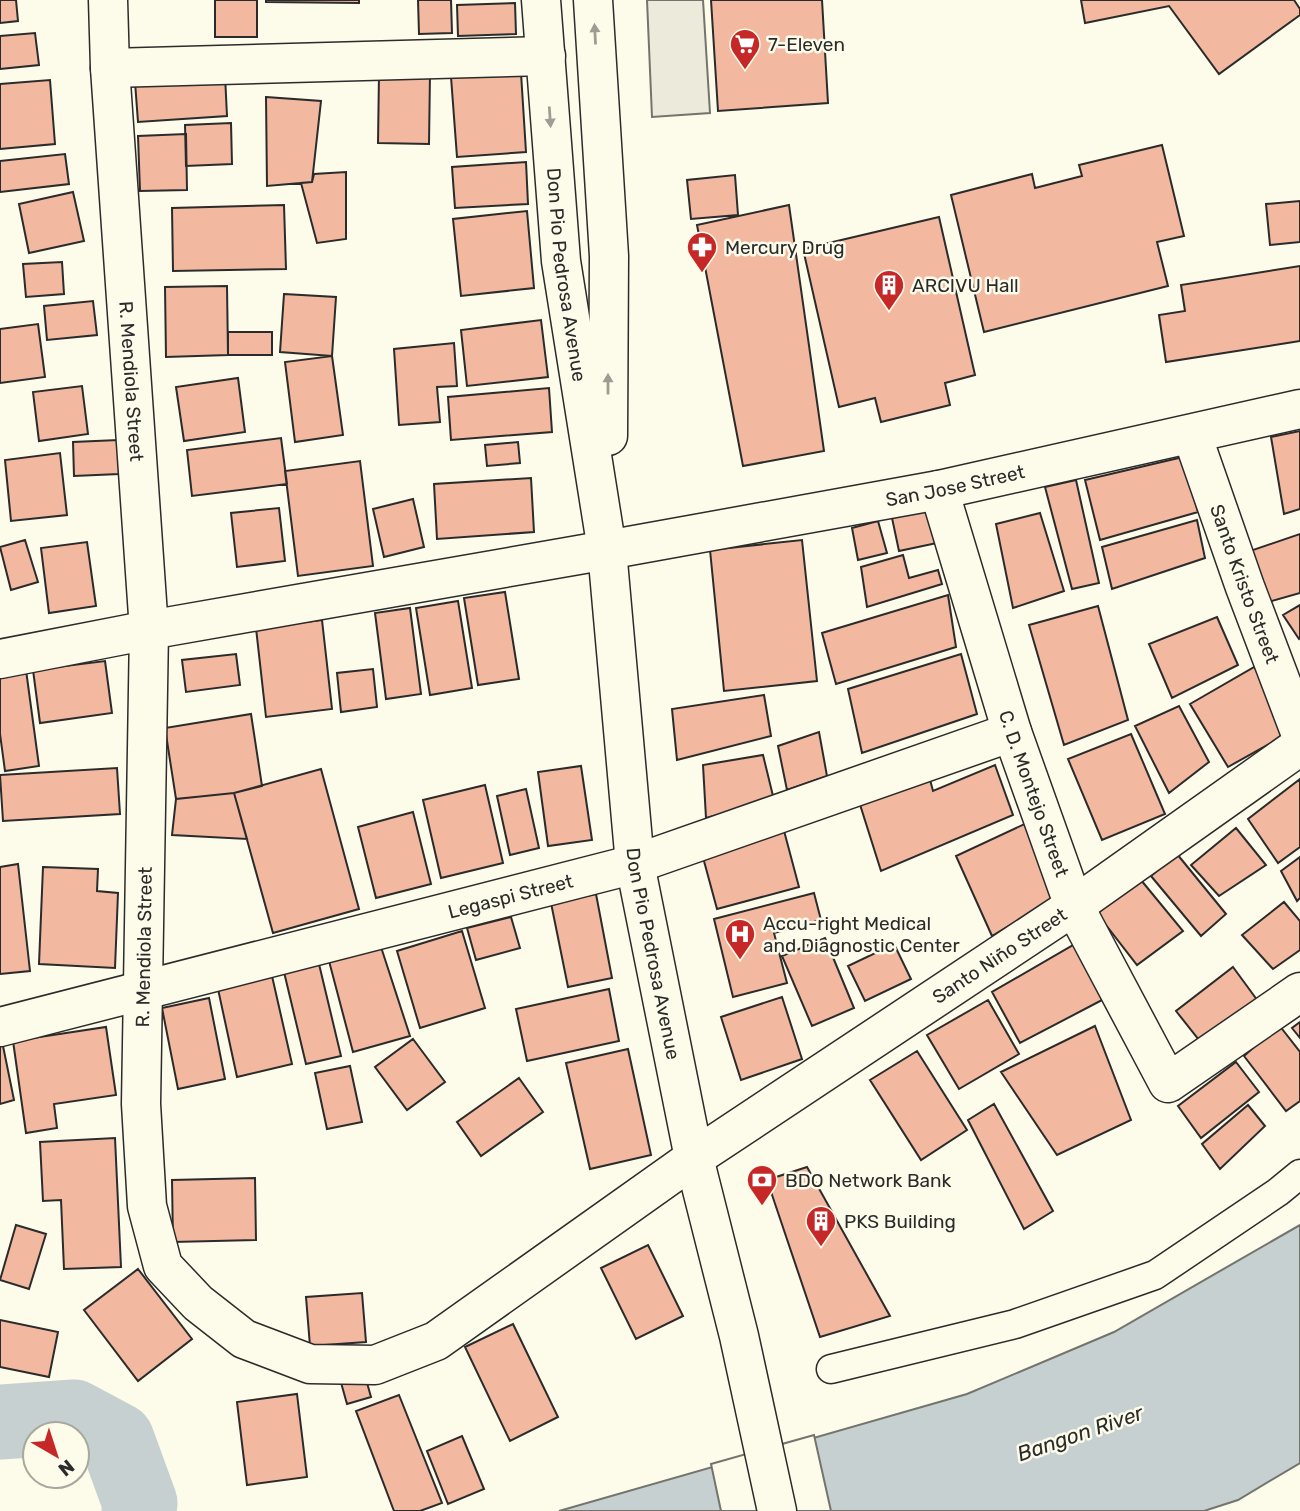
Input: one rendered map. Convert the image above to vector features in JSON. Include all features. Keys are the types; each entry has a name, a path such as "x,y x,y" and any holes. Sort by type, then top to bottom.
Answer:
{"main road":[{"name":"R. Mendiola Street","path":"108,0 110,68 149,630 141,1104 147,1206 163,1266 198,1303 244,1339 310,1364 375,1365 436,1341 694,1158"},
{"name":"Don Pio Pedrosa Avenue","path":"541,0 561,261 607,550 635,864 694,1158 742,1350 777,1511"},
{"name":"Don Pio Pedrosa Avenue","path":"593,0 609,256 607,550"},
{"path":"110,68 546,56"},
{"name":"San Jose Street","path":"0,659 149,630 939,491 1300,409"},
{"name":"Santo Kristo Street","path":"1192,435 1245,587 1300,732"},
{"name":"C. D. Montejo Street","path":"939,491 1012,732 1074,906 1168,1083 1300,992"},
{"name":"Legaspi Street","path":"0,1027 635,864 1012,732"},
{"name":"Santo Niño Street","path":"694,1158 1074,906 1300,746"}],"street":[{"path":"831,1370 1015,1324 1155,1275 1278,1192 1300,1174"}],"shaded area":[{"path":"647,0 703,0 710,113 652,117"}],"water":[{"name":"Bangon River","path":"1300,1225 1300,1463 1238,1500 1204,1511 559,1511 967,1394 1114,1332"}],"pier":[{"path":"814,1435 831,1511 721,1511 711,1464"}],"building":[{"path":"0,0 16,0 18,21 0,23"},
{"path":"215,0 257,0 257,37 215,37"},
{"path":"359,0 359,3 266,2"},
{"path":"418,0 451,0 452,33 419,34"},
{"path":"711,0 822,0 828,103 718,111"},
{"path":"1081,0 1294,0 1300,9 1300,15 1219,74 1169,6 1085,23"},
{"path":"515,3 516,34 458,36 457,5"},
{"path":"35,33 39,65 0,69 0,36"},
{"path":"379,73 430,74 429,144 378,143"},
{"path":"521,73 526,152 457,157 451,77"},
{"path":"225,75 227,116 138,122 135,82"},
{"path":"50,80 55,144 0,149 0,84"},
{"path":"266,97 321,101 312,182 267,186"},
{"path":"231,123 232,164 186,166 185,125"},
{"path":"186,134 187,190 140,191 138,136"},
{"path":"1162,145 1184,236 1157,242 1168,286 984,332 951,195 1032,174 1035,188 1082,176 1079,165"},
{"path":"65,154 69,184 0,192 0,161"},
{"path":"526,162 528,204 455,208 452,167"},
{"path":"346,172 346,239 317,243 301,183 312,182 314,174"},
{"path":"735,175 738,215 691,219 687,180"},
{"path":"73,192 84,241 29,253 19,204"},
{"path":"1300,201 1300,242 1270,245 1266,204"},
{"path":"284,205 286,269 173,271 172,208"},
{"path":"789,205 824,451 743,466 697,225"},
{"path":"527,211 534,288 461,296 453,219"},
{"name":"ARCIVU Hall","path":"939,217 975,375 945,383 950,405 881,422 875,398 839,407 803,249"},
{"path":"62,262 64,294 26,297 23,264"},
{"path":"1300,266 1300,341 1166,362 1159,315 1185,311 1181,285"},
{"path":"227,286 228,355 166,357 165,287"},
{"path":"284,294 336,297 332,356 280,352"},
{"path":"93,301 97,335 47,340 44,306"},
{"path":"541,320 548,377 467,386 461,330"},
{"path":"38,324 45,377 0,383 0,329"},
{"path":"228,332 272,332 272,355 228,355"},
{"path":"454,343 457,386 437,387 440,422 399,425 394,349"},
{"path":"332,356 343,435 295,442 285,362"},
{"path":"238,378 245,432 184,441 176,387"},
{"path":"82,386 88,434 39,441 33,392"},
{"path":"549,388 552,432 451,440 448,397"},
{"path":"1300,431 1300,509 1284,514 1271,437"},
{"path":"281,438 287,484 192,496 187,450"},
{"path":"118,440 119,474 74,476 73,442"},
{"path":"518,442 520,463 487,466 485,445"},
{"path":"60,453 67,515 11,521 5,460"},
{"path":"1183,457 1198,512 1100,540 1085,480"},
{"path":"360,461 373,566 298,576 285,471"},
{"path":"531,478 534,532 437,539 434,484"},
{"path":"1076,480 1099,583 1072,589 1045,487"},
{"path":"413,499 424,547 384,557 373,509"},
{"path":"930,507 937,543 899,551 892,518"},
{"path":"279,508 285,561 237,567 231,513"},
{"path":"1040,513 1064,591 1013,608 996,524"},
{"path":"1197,520 1205,558 1112,589 1102,547"},
{"path":"878,521 887,553 858,560 852,528"},
{"path":"1300,534 1300,593 1265,603 1247,552"},
{"path":"25,540 38,582 11,590 0,547"},
{"path":"802,540 817,681 724,691 710,550"},
{"path":"87,542 96,606 49,613 41,548"},
{"path":"903,555 909,578 938,570 942,584 867,607 861,567"},
{"path":"505,592 519,679 478,685 464,598"},
{"path":"948,595 956,647 836,684 822,633"},
{"path":"458,601 472,688 430,695 416,608"},
{"path":"1300,605 1300,638 1299,639 1283,615"},
{"path":"1098,606 1128,720 1064,745 1029,625"},
{"path":"410,608 421,694 386,699 375,613"},
{"path":"1217,617 1238,665 1172,698 1149,644"},
{"path":"322,620 332,709 266,717 256,628"},
{"path":"236,654 240,685 186,692 182,660"},
{"path":"961,654 977,714 862,753 848,689"},
{"path":"105,661 112,713 40,723 33,670"},
{"path":"1256,666 1285,735 1228,767 1190,704"},
{"path":"373,669 377,707 341,712 337,673"},
{"path":"26,670 39,766 5,771 0,734 0,674"},
{"path":"764,695 771,736 677,760 672,709"},
{"path":"1179,706 1209,762 1169,793 1135,726"},
{"path":"251,714 262,786 234,793 176,799 165,728"},
{"path":"819,732 827,776 787,790 778,746"},
{"path":"1131,734 1165,814 1102,840 1068,759"},
{"path":"763,755 774,800 706,818 703,765"},
{"path":"995,765 1013,815 881,871 857,795 927,768 933,791"},
{"path":"581,766 592,840 548,846 538,772"},
{"path":"117,768 120,814 3,821 0,775"},
{"path":"321,769 359,909 273,933 234,793"},
{"path":"1300,779 1300,847 1278,863 1248,819"},
{"path":"485,785 503,863 441,878 423,800"},
{"path":"526,789 539,848 510,855 497,796"},
{"path":"234,793 247,839 172,835 176,799"},
{"path":"413,812 431,884 376,898 358,827"},
{"path":"1031,821 1060,895 992,936 956,856"},
{"path":"783,827 799,887 717,909 701,850"},
{"path":"1236,828 1266,865 1219,896 1191,865"},
{"path":"1177,854 1226,914 1201,936 1151,876"},
{"path":"1300,857 1300,898 1297,901 1281,871"},
{"path":"18,864 30,971 0,974 0,867"},
{"path":"43,867 98,869 97,891 118,893 115,968 39,964"},
{"path":"1136,874 1183,931 1137,965 1092,907"},
{"path":"814,893 821,920 774,933 787,983 733,997 714,919"},
{"path":"596,894 612,978 568,987 551,903"},
{"path":"1284,902 1300,921 1300,950 1273,969 1242,935"},
{"path":"511,917 520,948 476,960 467,928"},
{"path":"462,931 485,1008 420,1028 397,951"},
{"path":"825,938 854,1008 812,1026 782,956"},
{"path":"894,944 911,979 865,1001 848,966"},
{"path":"1075,944 1104,999 1020,1043 992,992"},
{"path":"381,947 410,1036 353,1052 329,961"},
{"path":"319,964 341,1056 306,1064 284,972"},
{"path":"1233,967 1263,1008 1207,1050 1176,1011"},
{"path":"272,976 292,1064 237,1077 218,989"},
{"path":"609,989 619,1041 527,1061 516,1009"},
{"path":"782,997 802,1059 741,1080 721,1017"},
{"path":"209,998 225,1079 178,1089 162,1008"},
{"path":"988,1000 1019,1054 959,1089 927,1035"},
{"path":"1300,1022 1300,1038 1292,1028"},
{"path":"1279,1025 1300,1052 1300,1101 1286,1111 1244,1056"},
{"path":"1095,1026 1131,1120 1057,1155 1001,1072"},
{"path":"106,1027 116,1095 54,1104 57,1128 26,1133 13,1041"},
{"path":"413,1039 445,1082 407,1110 375,1067"},
{"path":"0,1041 14,1100 0,1104"},
{"path":"628,1049 651,1155 590,1169 566,1063"},
{"path":"917,1051 967,1130 921,1160 870,1080"},
{"path":"1236,1062 1259,1092 1201,1138 1178,1106"},
{"path":"350,1066 362,1122 327,1129 315,1073"},
{"path":"519,1078 543,1112 481,1156 457,1122"},
{"path":"994,1104 1053,1211 1024,1229 968,1120"},
{"path":"1248,1105 1265,1126 1220,1169 1202,1144"},
{"path":"115,1138 121,1267 64,1269 61,1200 43,1201 40,1142"},
{"name":"PKS Building","path":"807,1167 890,1316 820,1337 767,1180"},
{"path":"255,1178 256,1240 173,1242 172,1180"},
{"path":"16,1225 46,1234 29,1289 0,1280"},
{"path":"648,1245 683,1316 636,1339 601,1268"},
{"path":"138,1269 192,1339 138,1381 84,1310"},
{"path":"362,1293 366,1342 310,1346 306,1297"},
{"path":"0,1320 58,1332 49,1377 0,1367"},
{"path":"513,1324 558,1417 510,1441 465,1347"},
{"path":"364,1372 371,1397 347,1404 340,1379"},
{"path":"297,1394 307,1477 247,1485 237,1402"},
{"path":"399,1395 442,1503 420,1511 394,1511 356,1411"},
{"path":"462,1436 484,1489 448,1504 427,1451"}],"waterway":[{"path":"0,1422 74,1417 117,1440 140,1503 139,1511"}],"place":[{"name":"7-Eleven","path":"745,71"},
{"name":"Mercury Drug","path":"702,274"},
{"name":"ARCIVU Hall","path":"889,312"},
{"name":"Accu-right Medical and Diagnostic Center","path":"740,961"},
{"name":"BDO Network Bank","path":"762,1207"},
{"name":"PKS Building","path":"821,1248"}]}
